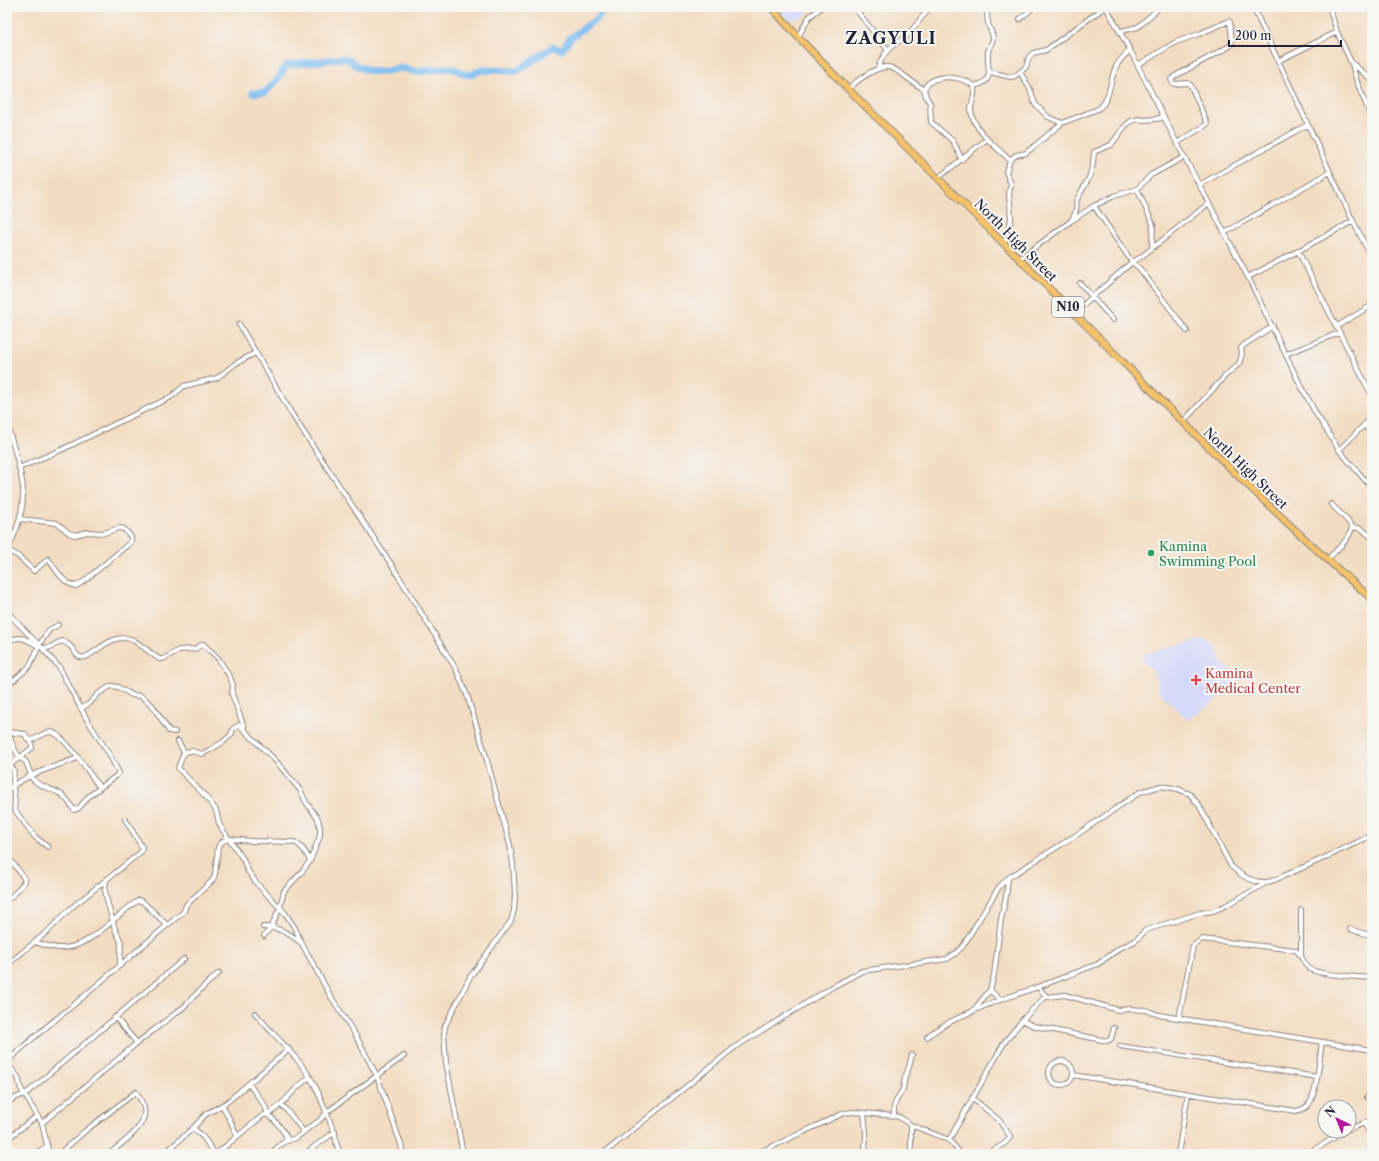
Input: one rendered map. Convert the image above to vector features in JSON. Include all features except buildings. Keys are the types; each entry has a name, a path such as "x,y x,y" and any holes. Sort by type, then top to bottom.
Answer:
{"highway":[{"name":"North High Street","path":"771,7 848,89 1183,422 1326,560 1372,599"}],"street":[{"path":"798,37 810,17 822,7"},
{"path":"857,7 857,12 888,50"},
{"path":"878,68 882,58 888,50 906,37 931,7"},
{"path":"974,86 982,84 986,81 989,78 990,72 988,66 988,52 993,38 988,22 987,7"},
{"path":"1020,19 1034,7"},
{"path":"990,72 1011,77 1015,76 1026,67 1029,57 1033,53 1046,50 1105,7 1121,32 1184,157 1248,277 1315,412 1339,450 1372,488"},
{"path":"1121,32 1138,27 1160,7"},
{"path":"1252,7 1372,258"},
{"path":"1329,7 1337,32 1352,64 1357,82 1372,119"},
{"path":"1138,65 1176,42 1229,21 1230,22 1232,41 1230,46 1175,76 1171,80 1174,84 1188,83 1191,86 1207,122 1206,125 1177,143"},
{"path":"1278,61 1337,32"},
{"path":"1004,244 1011,218 1009,193 1011,184 1006,172 1010,160 1016,155 1026,153 1062,123 1102,105 1119,61 1130,50"},
{"path":"1352,64 1372,80"},
{"path":"848,89 855,82 878,68 892,68 924,89 926,97 930,103 931,122 953,141 962,160"},
{"path":"1020,72 1030,89 1035,104 1048,118 1062,123"},
{"path":"924,89 931,81 945,77 964,79 974,86 975,91 971,110 976,124 988,139 1010,160"},
{"path":"1071,221 1076,213 1076,201 1089,178 1093,164 1094,152 1112,145 1125,126 1131,121 1164,117"},
{"path":"1199,185 1308,125"},
{"path":"938,178 988,139"},
{"path":"1019,259 1094,206 1114,196 1137,189 1151,175 1184,157"},
{"path":"1224,233 1330,172"},
{"path":"1137,189 1153,224 1152,248"},
{"path":"1074,313 1132,262 1141,258 1208,203"},
{"path":"1094,206 1132,262 1140,269 1187,331"},
{"path":"1248,277 1353,221"},
{"path":"1298,251 1372,396"},
{"path":"1080,283 1113,320"},
{"path":"1336,328 1372,305"},
{"path":"239,324 293,416 396,573 456,669 467,695 485,753 510,845 515,892 514,910 511,921 470,977 445,1026 444,1034 446,1062 463,1154"},
{"path":"1183,422 1227,374 1239,364 1242,354 1241,348 1273,326"},
{"path":"1286,354 1339,333"},
{"path":"19,468 50,455 171,396 184,386 217,378 235,364 255,353"},
{"path":"1339,450 1372,417"},
{"path":"7,421 8,434 19,468 23,491 20,519 8,551 18,556 34,571 48,559 62,578 68,583 76,586 83,582 131,542 131,537 122,528 104,533 87,532 76,535 69,533 57,523 20,519"},
{"path":"1364,425 1372,433"},
{"path":"1331,504 1352,527 1362,529 1372,538"},
{"path":"1326,560 1343,543 1352,527"},
{"path":"7,537 10,545"},
{"path":"7,612 59,667 86,718 119,772 116,776 89,796 79,808 74,810 64,796 33,781 26,762 19,757 7,733 25,734 28,740 31,740"},
{"path":"9,683 29,667 49,630 58,625"},
{"path":"7,640 22,638 40,646 49,648 62,640 70,645 79,657 82,658 87,657 110,641 117,638 132,639 159,659 163,659 175,651 195,649 203,644 218,658 230,677 233,685 232,694 245,730"},
{"path":"7,671 9,683 7,693"},
{"path":"82,708 90,703 98,694 111,686 118,687 132,695 141,696 152,705 169,731 175,732"},
{"path":"184,752 192,751 202,754 223,742 231,735 233,729 239,725 275,760 300,790 306,802 318,819 320,836 310,861 284,891 280,907 272,926 264,936"},
{"path":"31,740 40,735 54,732 70,746 100,788"},
{"path":"31,740 32,748 8,765 14,774 12,786 16,798 14,809 35,837 48,847"},
{"path":"178,741 184,752 178,768 206,797 216,810 219,824 243,859 248,871 257,884 286,912 330,995 356,1036 377,1076 403,1154"},
{"path":"7,790 40,770 54,767 78,758"},
{"path":"603,1154 735,1047 834,986 862,971 947,959 956,953 963,946 999,887 1008,878 1140,792 1161,786 1178,789 1190,794 1199,805 1231,866 1236,872 1258,882 1269,882"},
{"path":"7,965 35,942 71,908 139,854 142,849 125,819"},
{"path":"927,1037 942,1027 1000,1000 1098,964 1120,948 1135,941 1146,930 1200,912 1213,911 1225,906 1269,882 1323,859 1372,835"},
{"path":"49,1154 46,1147 42,1123 19,1086 18,1077 7,1062 26,1044 184,911 186,905 213,880 218,847 223,841 229,839 241,839 246,841 296,842 305,852 310,861"},
{"path":"7,856 16,869 23,875 25,881 13,896 7,900"},
{"path":"972,1012 990,990 996,968 1001,919 1006,897 1008,878"},
{"path":"106,880 105,890 112,920 121,942 120,964"},
{"path":"35,942 57,948 78,944 88,939 141,900 167,925"},
{"path":"1301,910 1301,956"},
{"path":"263,927 272,926 280,929 301,942"},
{"path":"1350,929 1372,936"},
{"path":"1179,1018 1193,946 1202,939 1295,950 1301,956 1306,966 1316,972 1372,978"},
{"path":"7,1102 24,1094 84,1045 184,959"},
{"path":"42,1123 137,1043 185,1006 219,973"},
{"path":"1038,987 1046,996"},
{"path":"990,990 997,999 1000,1000"},
{"path":"949,1140 1004,1043 1022,1020 1046,996 1065,995 1118,1010 1146,1010 1159,1015 1372,1050"},
{"path":"255,1013 297,1058 310,1077 325,1106 330,1125 335,1132 336,1143 342,1154"},
{"path":"115,1017 137,1043"},
{"path":"1022,1020 1034,1026 1103,1041 1111,1039 1114,1028"},
{"path":"1073,1075 1296,1111 1302,1110 1310,1104 1312,1099 1322,1042"},
{"path":"1120,1046 1317,1077"},
{"path":"164,1154 206,1114 222,1105 249,1084 289,1049"},
{"path":"894,1116 896,1101 903,1088 904,1077 909,1068 912,1055"},
{"path":"270,1154 284,1142 296,1138 319,1121 327,1112 404,1056"},
{"path":"1063,1062 1071,1066 1073,1075 1069,1083 1060,1085 1052,1081 1050,1072 1054,1064 1063,1062"},
{"path":"193,1128 203,1137 216,1154 262,1116 268,1115 281,1105 296,1088 310,1077"},
{"path":"249,1084 265,1106 268,1115 287,1136 288,1141"},
{"path":"59,1154 85,1131 136,1092 144,1107 144,1119 135,1132 110,1154"},
{"path":"1178,1154 1188,1094"},
{"path":"1367,1097 1372,1095"},
{"path":"972,1098 999,1120 1010,1136 1008,1141 987,1154"},
{"path":"222,1105 237,1136"},
{"path":"281,1105 304,1132"},
{"path":"756,1154 844,1113 853,1112 899,1117 911,1125 949,1140 961,1154"},
{"path":"864,1113 866,1133 865,1154"},
{"path":"7,1139 37,1116"},
{"path":"1357,1126 1372,1120"},
{"path":"1364,1123 1372,1138"},
{"path":"911,1125 911,1154"},
{"path":"305,1154 335,1132"},
{"path":"1304,1154 1332,1139"},
{"path":"34,1154 46,1147"}],"shaded area":[{"path":"776,7 814,7 802,17 790,19 789,21"},
{"name":"Kamina Medical Center","path":"1206,639 1216,646 1223,665 1227,666 1234,676 1235,687 1188,720 1158,690 1158,684 1152,670 1139,655"}],"waterway":[{"path":"253,93 266,92 277,80 287,65 344,58 351,61 355,65 370,71 380,72 401,68 417,72 449,68 469,75 482,70 517,71 553,47 562,50 570,38 599,17 603,7"}],"place":[{"name":"Kamina Swimming Pool","path":"1151,553"},
{"name":"Kamina Medical Center","path":"1196,680"}],"district":[{"name":"ZAGYULI","path":"891,38"}]}
